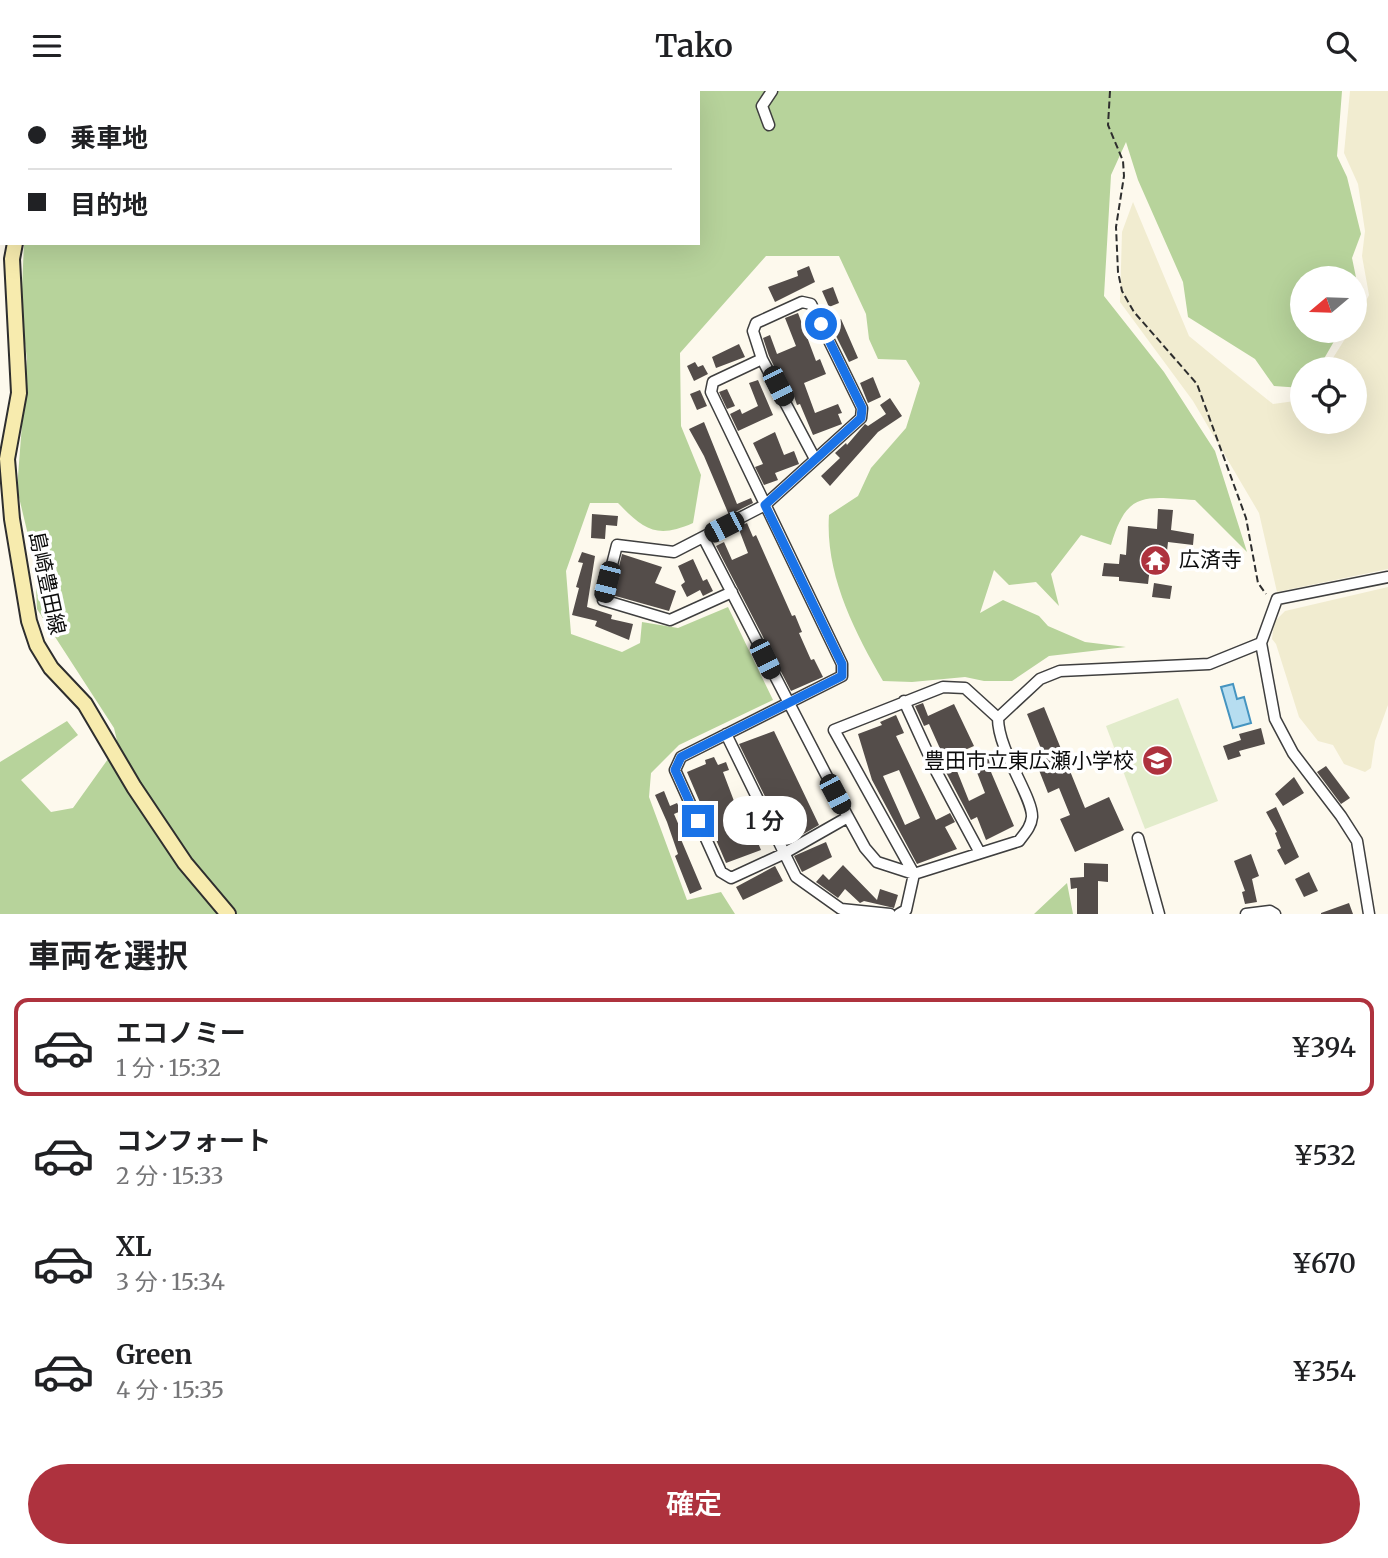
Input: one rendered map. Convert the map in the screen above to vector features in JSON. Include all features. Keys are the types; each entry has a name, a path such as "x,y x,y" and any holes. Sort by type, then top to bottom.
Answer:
{"main road":[{"name":"島崎豊田線","path":"15,245 12,259 19,393 8,459 12,519 29,621 37,645 51,667 85,704 134,787 186,863 228,914"}],"street":[{"path":"769,125 762,106 772,91"},
{"path":"732,592 670,620 603,600 617,545 674,552 765,505 816,459 861,418 862,408 811,304 802,302 757,323 753,331 762,359 816,459"},
{"path":"762,359 713,382 711,392 842,664 842,676 681,757 675,770 721,872 731,878 783,854 848,817"},
{"path":"703,537 787,703 865,848 877,862 914,874 1019,841 1028,830 1032,814 998,736 998,718 1040,679 1060,671 1209,664 1261,643"},
{"path":"1368,914 1357,841 1293,753 1275,719 1261,643 1277,600 1388,577"},
{"path":"899,914 905,910 914,874 834,730 943,687 965,688 998,718"},
{"path":"904,701 937,773 980,853"},
{"path":"726,734 796,877 841,909 890,914"},
{"path":"1138,838 1159,914"},
{"path":"1246,914 1270,911 1275,914"}],"path":[{"path":"1110,91 1108,125 1123,161 1124,176 1116,227 1118,272 1122,291 1134,312 1197,384 1246,518 1259,587 1277,600"}],"shaded area":[{"path":"1350,91 1388,91 1388,569 1277,592 1259,513 1193,401 1120,302 1122,232 1133,202 1189,336 1273,404 1290,402 1290,434 1367,434 1367,357 1334,357 1342,343 1367,343 1369,295 1367,266 1364,266 1362,256 1365,231 1358,184 1344,153"},
{"path":"1388,587 1388,705 1375,741 1371,768 1365,772 1344,764 1333,745 1318,741 1299,717 1276,644 1272,639 1274,622 1285,611"}],"green space":[{"path":"700,91 1342,91 1337,156 1347,177 1361,234 1352,258 1354,266 1290,266 1290,343 1333,343 1325,357 1290,357 1290,387 1274,386 1255,359 1188,317 1183,282 1138,180 1126,142 1111,175 1104,296 1164,372 1215,451 1247,552 1195,500 1151,498 1131,506 1124,514 1111,545 1081,535 1051,574 1059,606 1036,582 1009,585 994,570 980,613 1003,600 1039,616 1048,626 1085,642 1126,647 1049,656 1012,681 984,681 965,677 912,682 883,681 852,622 837,580 829,537 829,515 858,496 871,468 906,428 920,383 906,360 878,359 869,339 866,314 839,256 766,256 680,353 681,426 701,475 693,523 660,531 636,520 618,503 590,503 566,571 571,634 622,652 640,643 642,622 678,628 728,607 773,700 679,745 651,773 649,797 687,900 721,892 735,914 0,914 0,762 67,721 78,735 21,780 51,812 73,808 118,745 114,728 37,609 35,564 17,489 27,359 21,312 24,245 700,245"},
{"path":"1178,698 1218,801 1145,829 1106,726"},
{"path":"1067,883 1073,914 1034,914"}],"water":[{"path":"1233,684 1237,699 1244,697 1251,723 1233,728 1221,687"}],"building":[{"path":"809,266 815,282 775,302 768,287 798,276 797,271"},
{"path":"833,287 839,303 829,307 822,291"},
{"path":"798,313 816,361 820,359 826,374 804,383 815,413 838,404 842,413 838,414 842,424 813,435 791,388 787,390 779,369 776,370 763,338 770,335 777,354 796,346 785,318"},
{"path":"841,319 858,358 849,362 830,324"},
{"path":"739,344 745,357 716,368 712,357"},
{"path":"695,362 698,367 703,365 708,374 694,381 687,366"},
{"path":"873,377 881,397 868,403 860,383"},
{"path":"758,380 773,415 738,431 730,414 740,409 742,414 758,406 749,383"},
{"path":"727,389 735,406 727,409 719,392"},
{"path":"700,390 707,406 697,410 690,394"},
{"path":"890,398 902,416 878,432 830,486 821,476 840,458 835,453 846,443 847,445 865,424 868,426 886,414 880,405"},
{"path":"704,422 737,504 751,498 753,503 729,515 704,456 689,429"},
{"path":"775,432 784,455 794,451 799,464 775,473 778,480 764,485 755,467 763,464 753,443"},
{"path":"1158,509 1173,510 1171,530 1194,534 1193,545 1168,542 1167,551 1152,550 1148,584 1102,576 1104,563 1119,564 1120,554 1126,555 1128,526 1157,529"},
{"path":"592,514 618,516 617,526 606,525 605,539 591,538"},
{"path":"747,523 753,537 756,535 792,616 795,615 802,632 799,633 811,660 814,659 823,677 791,691 716,546 724,542 732,560 748,553 738,527"},
{"path":"582,552 595,556 587,607 612,615 611,619 633,624 629,640 595,626 597,621 572,615 583,563 578,562"},
{"path":"622,554 662,567 655,583 676,591 669,611 612,595"},
{"path":"693,559 703,581 707,579 713,591 703,596 700,590 687,597 681,585 685,582 678,566"},
{"path":"1154,583 1172,586 1170,599 1152,597"},
{"path":"923,703 928,716 954,704 974,746 951,756 969,801 985,793 971,757 987,750 996,770 991,772 1014,826 986,840 977,817 971,820 937,755 942,753 929,724 924,726 915,706"},
{"path":"1044,707 1085,808 1109,797 1124,830 1075,852 1060,819 1070,815 1059,788 1048,793 1035,760 1044,756 1027,714"},
{"path":"896,715 904,733 896,736 936,820 950,813 955,822 945,827 957,849 917,864 872,780 858,734 882,725 880,722","holes":["899,770 920,818 905,825 883,776"]},
{"path":"1261,728 1265,744 1239,751 1241,756 1228,760 1223,746 1241,740 1239,734"},
{"path":"774,731 819,825 788,843 739,744"},
{"path":"714,757 718,765 726,762 729,770 723,772 734,801 740,799 761,850 726,863 687,772 706,764 705,760"},
{"path":"1326,766 1350,798 1341,804 1317,772"},
{"path":"1294,777 1304,793 1283,806 1275,794"},
{"path":"664,791 670,806 677,803 681,811 674,814 683,835 680,837 702,889 690,894 675,856 678,854 667,822 655,795"},
{"path":"1276,807 1299,857 1285,865 1277,850 1281,848 1275,833 1277,832 1266,812"},
{"path":"826,842 832,857 802,872 794,856"},
{"path":"1251,854 1259,876 1252,879 1257,902 1245,904 1242,892 1245,891 1234,861"},
{"path":"1084,863 1108,864 1108,882 1098,881 1098,914 1077,914 1077,888 1071,889 1070,878 1084,877"},
{"path":"843,865 877,900 880,889 898,895 894,908 864,901 860,903 845,889 838,898 816,882 823,874 829,880"},
{"path":"775,866 783,881 743,900 736,887"},
{"path":"1309,872 1318,891 1304,897 1295,879"},
{"path":"1349,903 1353,914 1321,914 1321,913"}],"place":[{"name":"広済寺","path":"1156,560"},
{"name":"豊田市立東広瀬小学校","path":"1157,761"}],"route":[{"path":"698,821 675,770 681,757 842,676 842,664 765,505 861,418 862,408 821,324"}]}
